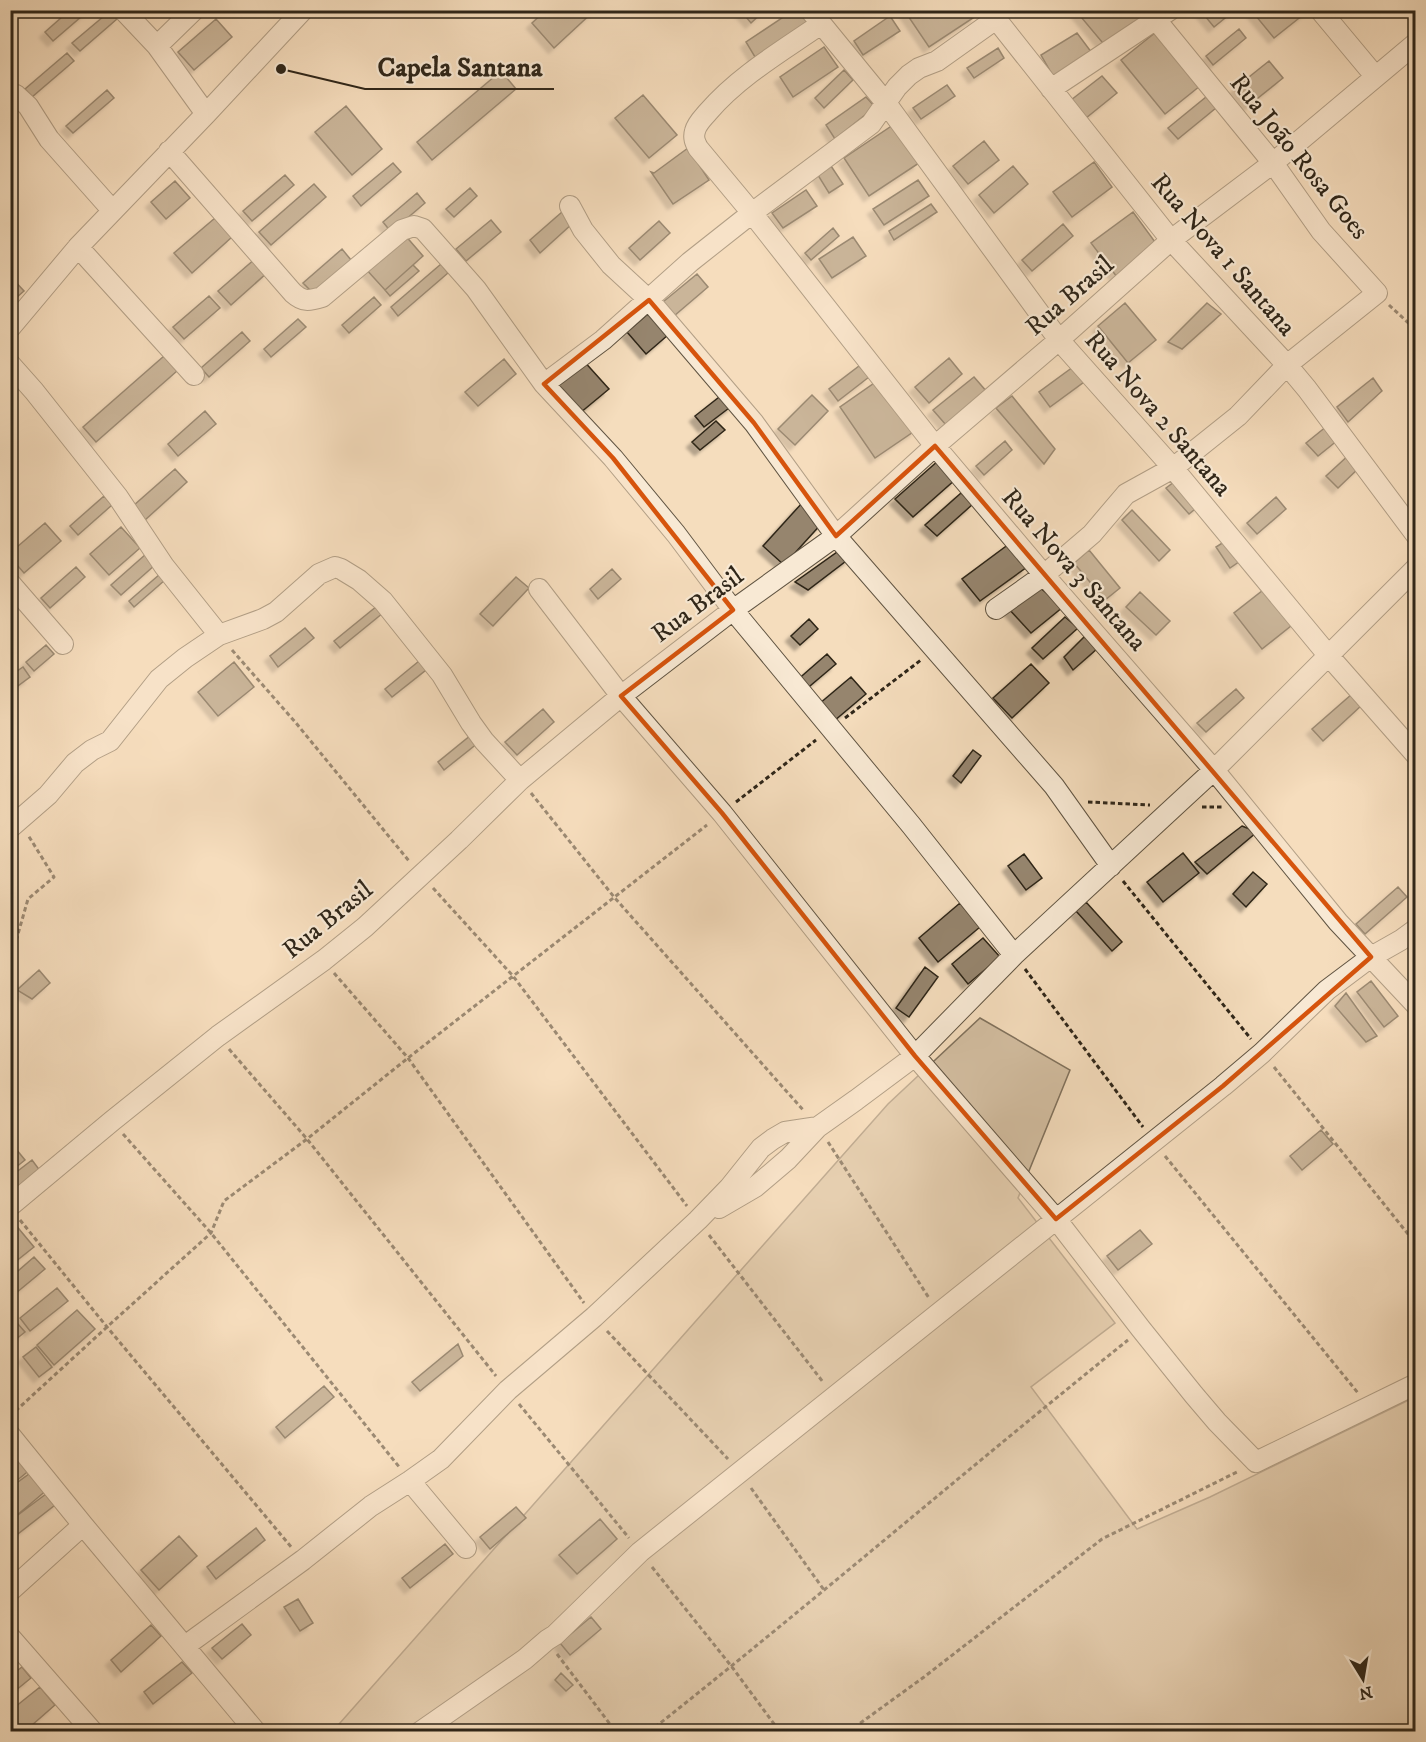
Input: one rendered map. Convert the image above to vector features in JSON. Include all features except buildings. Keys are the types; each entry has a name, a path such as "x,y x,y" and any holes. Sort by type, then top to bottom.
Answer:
{"street":[{"path":"123,10 156,46 206,114"},
{"path":"156,46 194,10"},
{"path":"10,328 112,210 303,10"},
{"path":"1320,10 1375,76"},
{"path":"1052,89 1158,14"},
{"name":"Rua João Rosa Goes","path":"1158,14 1273,163 1321,231 1377,293"},
{"path":"544,384 603,340 690,262 871,124 897,87 909,75 919,68 938,61 992,15"},
{"name":"Rua Nova 1 Santana","path":"992,15 1171,240 1307,389 1416,535"},
{"name":"Rua Nova 2 Santana","path":"816,17 886,103 1059,340 1173,468 1328,655 1416,755"},
{"name":"Rua Nova 3 Santana","path":"816,17 740,81 698,123 694,132 694,141 705,158 752,213 935,446 1214,770 1338,922 1416,1005"},
{"name":"Rua Brasil","path":"14,1212 112,1121 218,1036 366,927 520,780 621,696 733,610 836,536 935,446 1171,240 1273,163 1416,43"},
{"path":"12,96 28,106 49,140 112,210"},
{"path":"169,151 293,293 302,300 322,297 402,230 414,226 423,229 476,289 544,384 614,458 676,534 733,610 911,825 1014,955"},
{"path":"570,206 583,230 611,265 649,300 754,423 836,536 1054,786 1111,866"},
{"path":"78,247 194,375"},
{"path":"996,609 1044,574 1092,534 1126,494 1173,468 1238,416 1287,365 1377,293"},
{"path":"10,364 118,497 164,566 219,635"},
{"path":"15,824 48,795 75,763 92,750 110,741 159,680 185,658 219,635 276,612 319,574 335,567 359,580 389,609 442,675 484,741 520,780"},
{"path":"185,1646 303,1560 371,1506 441,1459 508,1390 594,1317 698,1220 729,1188 761,1148 772,1139 785,1132 818,1127 915,1056 1014,955 1214,770 1416,568"},
{"path":"10,583 63,644"},
{"path":"539,589 621,696 722,813 915,1056 1056,1219 1217,1422 1257,1462 1416,1384"},
{"path":"420,1731 525,1659 555,1635 640,1552 1154,1142 1262,1053 1327,990 1371,957 1416,929"},
{"path":"10,1435 256,1731"},
{"path":"410,1481 466,1548"},
{"path":"10,1591 83,1525"},
{"path":"10,1637 93,1731"}],"path":[{"path":"1377,293 1416,330"},
{"path":"219,635 296,723 421,875 513,976 835,1398"},
{"path":"10,1416 211,1233 224,1201 307,1139 722,813 934,650"},
{"path":"520,780 615,897 818,1127 939,1314"},
{"path":"10,962 28,899 54,877 15,824"},
{"path":"1014,955 1154,1142 1368,1406"},
{"path":"324,960 408,1058 594,1317 740,1473 824,1590"},
{"path":"218,1036 307,1139 732,1667 780,1731"},
{"path":"112,1121 211,1233 410,1481"},
{"path":"14,1212 303,1560"},
{"path":"650,1731 732,1667 1025,1422 1141,1329"},
{"path":"848,1731 924,1677 1102,1539 1257,1462"},
{"path":"547,1640 616,1731"}],"highlighted area":[{"path":"649,300 754,423 836,536 935,446 1371,957 1223,1086 1056,1219 915,1056 722,813 621,696 733,610 613,458 544,384"}],"shaded area":[{"path":"980,1018 1070,1070 1018,1198 1115,1323 1031,1387 1137,1529 1210,1497 1415,1397 1415,1731 332,1732 888,1104"}],"place":[{"name":"Capela Santana","path":"281,69"}]}
